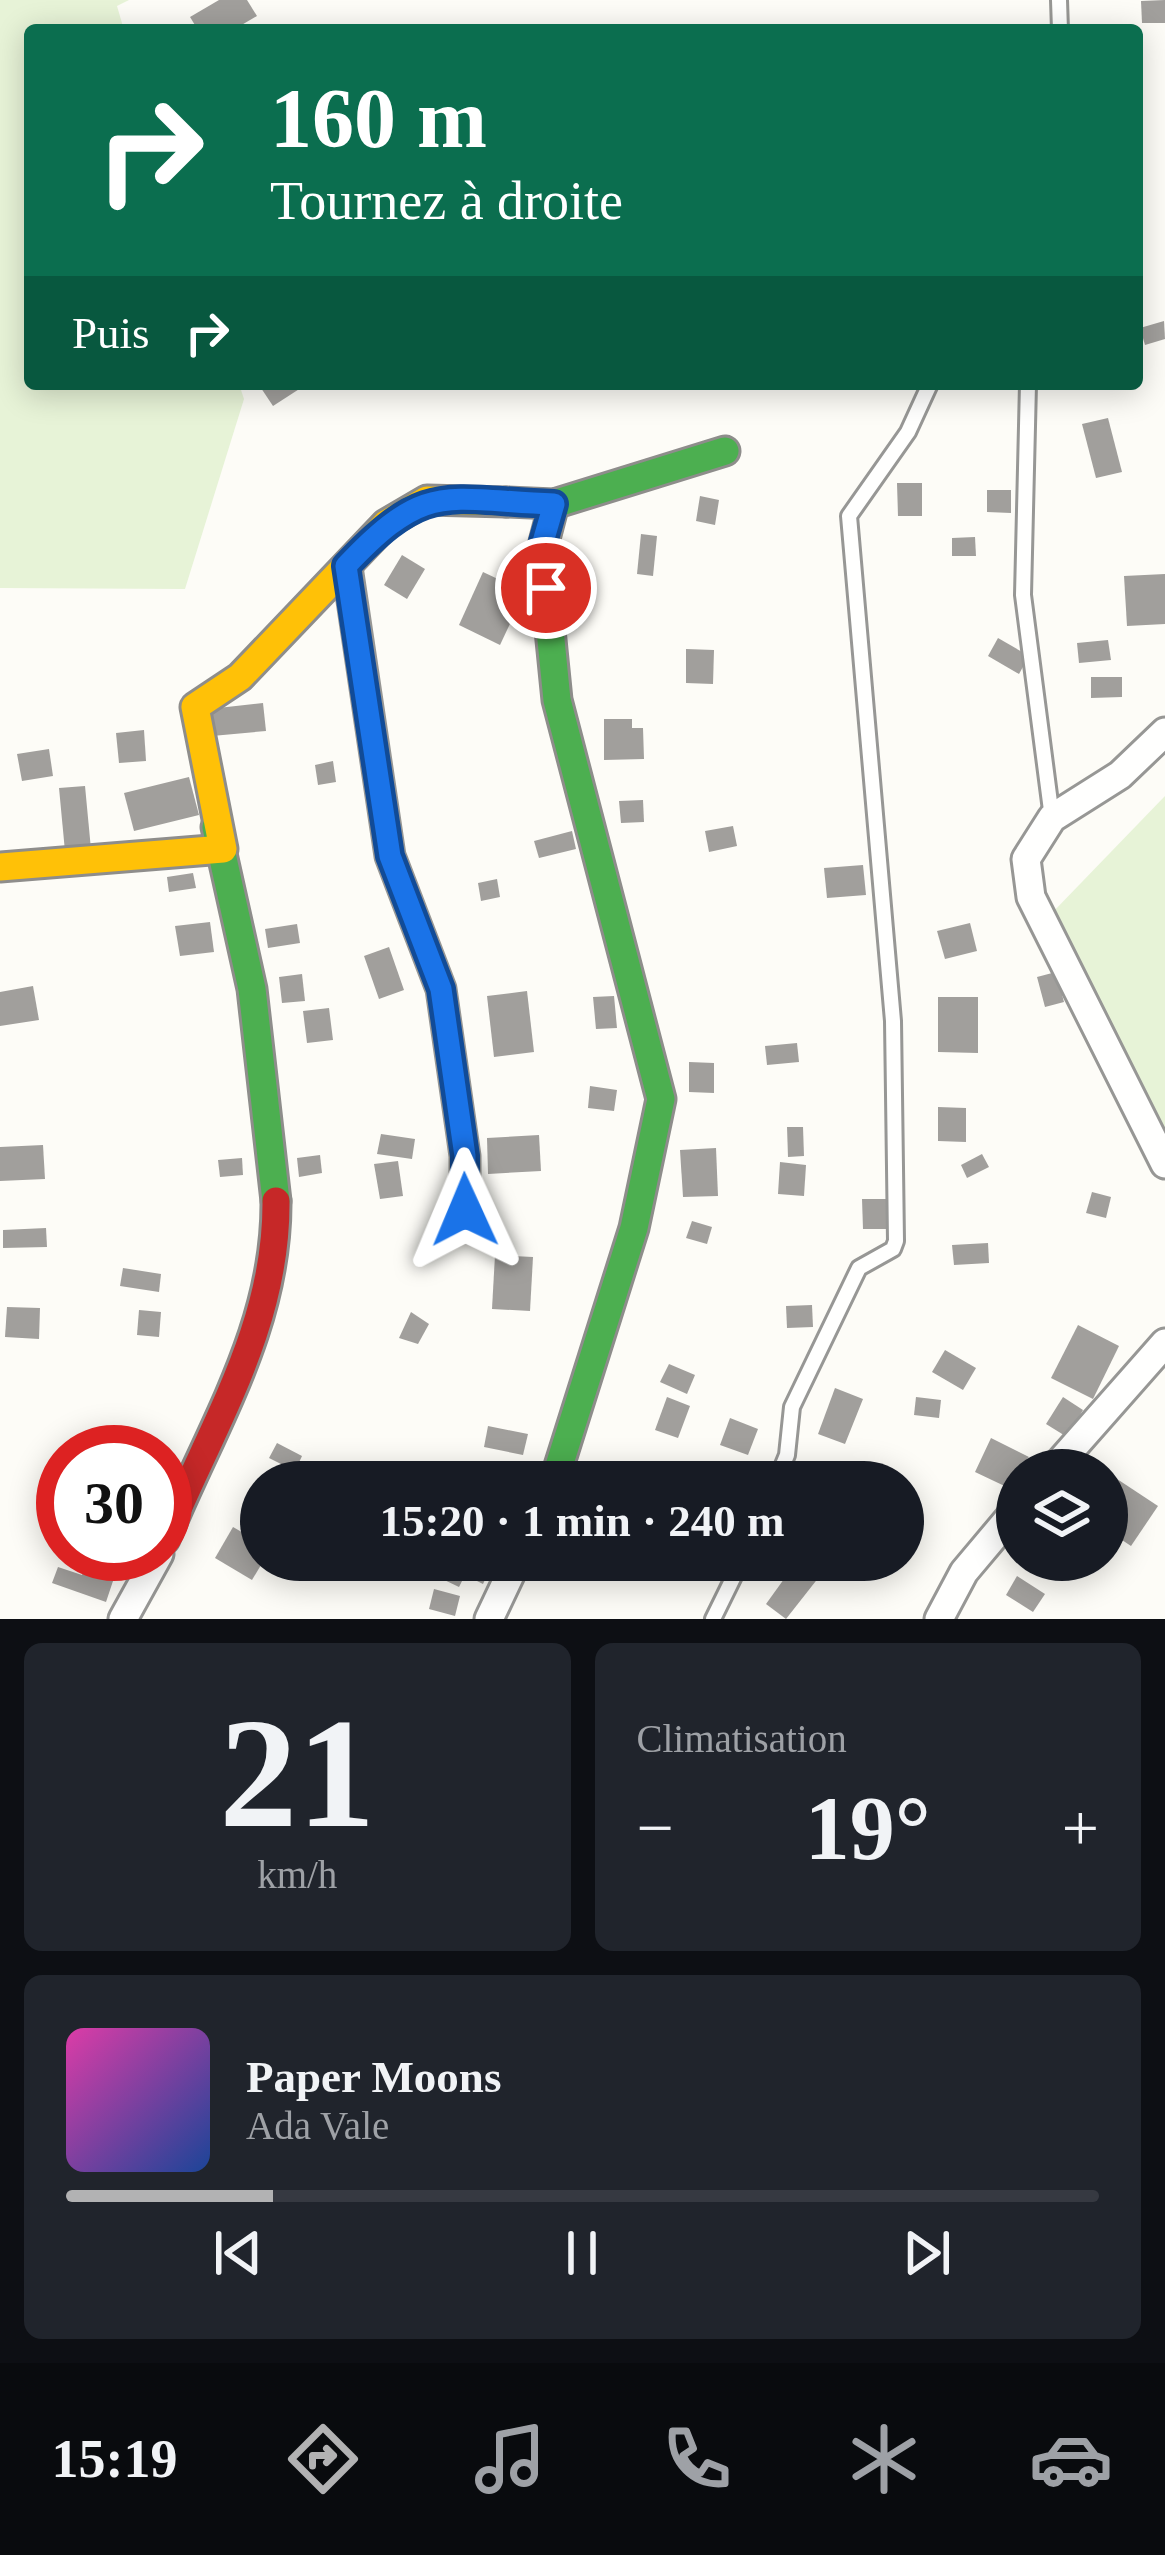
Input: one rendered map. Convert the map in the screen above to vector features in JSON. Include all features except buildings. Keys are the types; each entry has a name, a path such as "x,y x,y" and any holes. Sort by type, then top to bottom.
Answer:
{"street":[{"path":"192,1475 272,1284 274,1188 223,849 195,707 240,677 386,524 427,500 554,504 725,451"},
{"path":"554,504 542,550 557,700 661,1099 634,1228 561,1461"},
{"path":"346,566 390,856 441,989 465,1156 465,1210"},
{"path":"1165,732 1120,775 1052,818 1026,859 1031,897 1165,1164"},
{"path":"0,867 223,849"},
{"path":"1072,1449 1165,1343"},
{"path":"939,1619 964,1573 996,1534"},
{"path":"123,1619 144,1581"},
{"path":"489,1619 507,1581"}],"lane":[{"path":"785,1461 792,1407 859,1268 893,1250 896,1241 893,1021 849,516 908,432 927,390"},
{"path":"1028,390 1023,595 1052,818"},
{"path":"713,1619 732,1581"}],"green space":[{"path":"0,0 129,0 117,6 122,24 24,24 24,390 241,390 244,399 185,589 0,588"},
{"path":"1165,796 1165,1134 1052,913"}],"traffic: fast":[{"path":"506,502 554,504 725,451"},
{"path":"554,504 542,550 557,700 661,1099 634,1228 561,1461"},
{"path":"216,827 252,989 276,1201"}],"traffic: slow":[{"path":"0,867 223,849 195,707 240,677 386,524 427,500 506,502"}],"traffic: jam":[{"path":"192,1479 254,1333 266,1291 276,1201"}],"route":[{"path":"465,1210 465,1156 441,989 390,856 364,711 346,566 386,524 427,500 554,504 542,550 546,588"}]}
